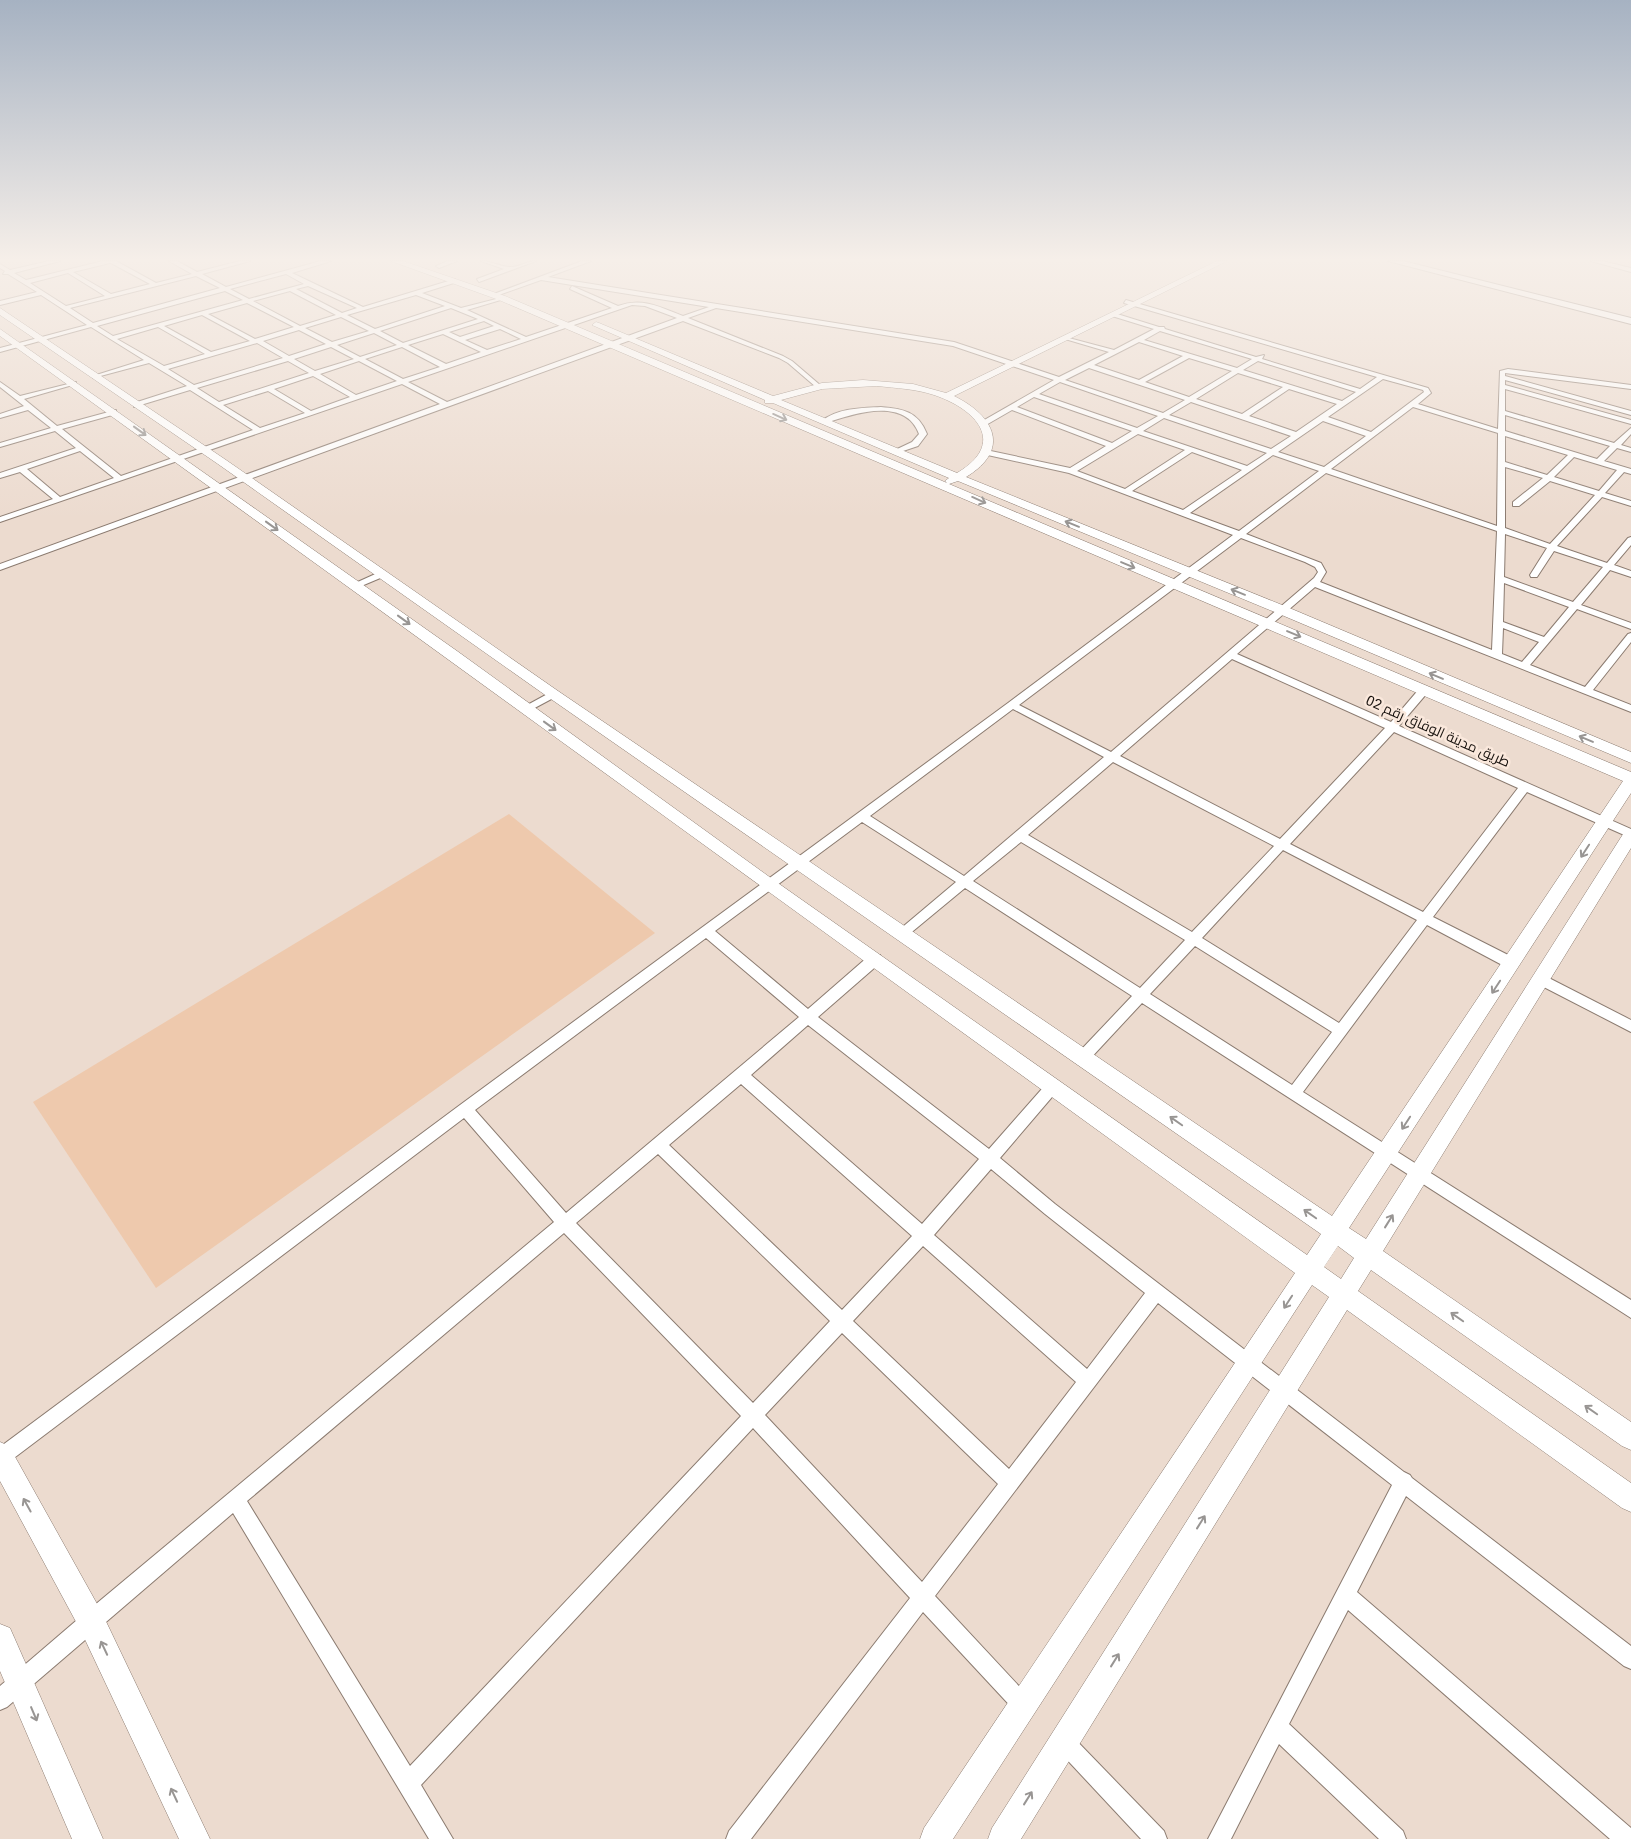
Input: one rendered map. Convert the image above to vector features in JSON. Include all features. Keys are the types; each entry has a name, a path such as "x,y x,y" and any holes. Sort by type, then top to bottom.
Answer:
{"street":[{"path":"14,347 74,383 769,885 1631,1499"},
{"path":"53,347 553,694 1083,1057 1631,1437"},
{"path":"126,347 259,431"},
{"path":"197,347 210,354"},
{"path":"162,369 235,347"},
{"path":"268,347 290,358 356,398"},
{"path":"137,405 323,347"},
{"path":"336,347 447,405"},
{"path":"219,404 397,347"},
{"path":"407,347 446,367"},
{"path":"473,347 486,353"},
{"path":"0,520 504,347"},
{"path":"0,567 607,347"},
{"path":"616,347 944,485 1060,537 1267,623 1631,780 935,1839"},
{"path":"649,347 957,477 1282,610 1631,758"},
{"path":"753,347 786,360 818,386"},
{"path":"962,347 1015,363 1631,574"},
{"path":"942,395 1032,347"},
{"path":"942,395 1049,347"},
{"path":"1097,347 1115,352"},
{"path":"983,423 1061,379 1125,347"},
{"path":"1160,347 1343,404"},
{"path":"1218,347 1361,391"},
{"path":"1072,471 1136,430 1278,347"},
{"path":"195,1839 91,1621 0,1457 1427,394 1427,390 1282,347"},
{"path":"1140,382 1188,356"},
{"path":"96,377 149,361"},
{"path":"1088,366 1297,435"},
{"path":"1497,656 1501,530 1502,372 1631,387"},
{"path":"1184,513 1383,376"},
{"path":"1502,377 1631,413"},
{"path":"1574,380 1631,395"},
{"path":"18,399 74,383"},
{"path":"758,407 774,399 818,386 837,384 876,383 896,385 942,395 970,410 983,423 989,437 986,452 976,465 944,485"},
{"path":"0,384 120,479"},
{"path":"1502,386 1631,422"},
{"path":"1243,417 1288,387"},
{"path":"268,388 310,413"},
{"path":"1034,395 1247,470"},
{"path":"1413,405 1627,471"},
{"path":"0,416 29,407"},
{"path":"1011,407 1112,446"},
{"path":"1502,408 1619,442 1631,442"},
{"path":"826,421 841,413 862,409 885,410 905,415 919,423 922,434 915,444 897,451"},
{"path":"0,445 113,412"},
{"path":"1322,418 1372,435"},
{"path":"1600,462 1631,430"},
{"path":"1619,442 1631,450"},
{"path":"0,476 82,448"},
{"path":"1127,490 1190,450"},
{"path":"903,933 1232,655 1314,583 1322,572 1321,568 1315,563 1127,490 1072,471 986,452"},
{"path":"1516,504 1548,478 1573,454"},
{"path":"1502,464 1631,504"},
{"path":"22,469 59,500"},
{"path":"1534,575 1552,547 1600,494 1627,471"},
{"path":"1524,666 1631,540"},
{"path":"356,585 382,574"},
{"path":"1499,578 1631,626"},
{"path":"1314,583 1631,709"},
{"path":"1498,623 1546,641"},
{"path":"1587,691 1631,636"},
{"name":"طريق مدينة الوفاق رقم 02","path":"1232,655 1631,835"},
{"path":"1083,1057 1192,938 1392,727 1424,690"},
{"path":"525,708 553,694"},
{"path":"1012,705 1511,963"},
{"path":"1294,1093 1526,786"},
{"path":"862,816 1141,993 1294,1093 1388,1151 1631,1310"},
{"path":"1002,1839 1631,835"},
{"path":"1020,836 1192,938 1340,1030"},
{"path":"706,931 808,1016 1050,1208 1631,1659"},
{"path":"10,1691 564,1222 741,1075 875,959"},
{"path":"1541,979 1631,1026"},
{"path":"741,1075 1088,1381"},
{"path":"408,1783 923,1235 1053,1086"},
{"path":"465,1109 564,1222 752,1415 1023,1705"},
{"path":"658,1144 1010,1483"},
{"path":"737,1839 1157,1291"},
{"path":"1219,1839 1404,1481"},
{"path":"236,1500 442,1839"},
{"path":"1344,1595 1627,1839"},
{"path":"0,1638 10,1691 88,1839"},
{"path":"1277,1727 1395,1839"},
{"path":"1064,1742 1156,1839"}],"shaded area":[{"path":"509,814 655,933 156,1288 33,1102"}]}
